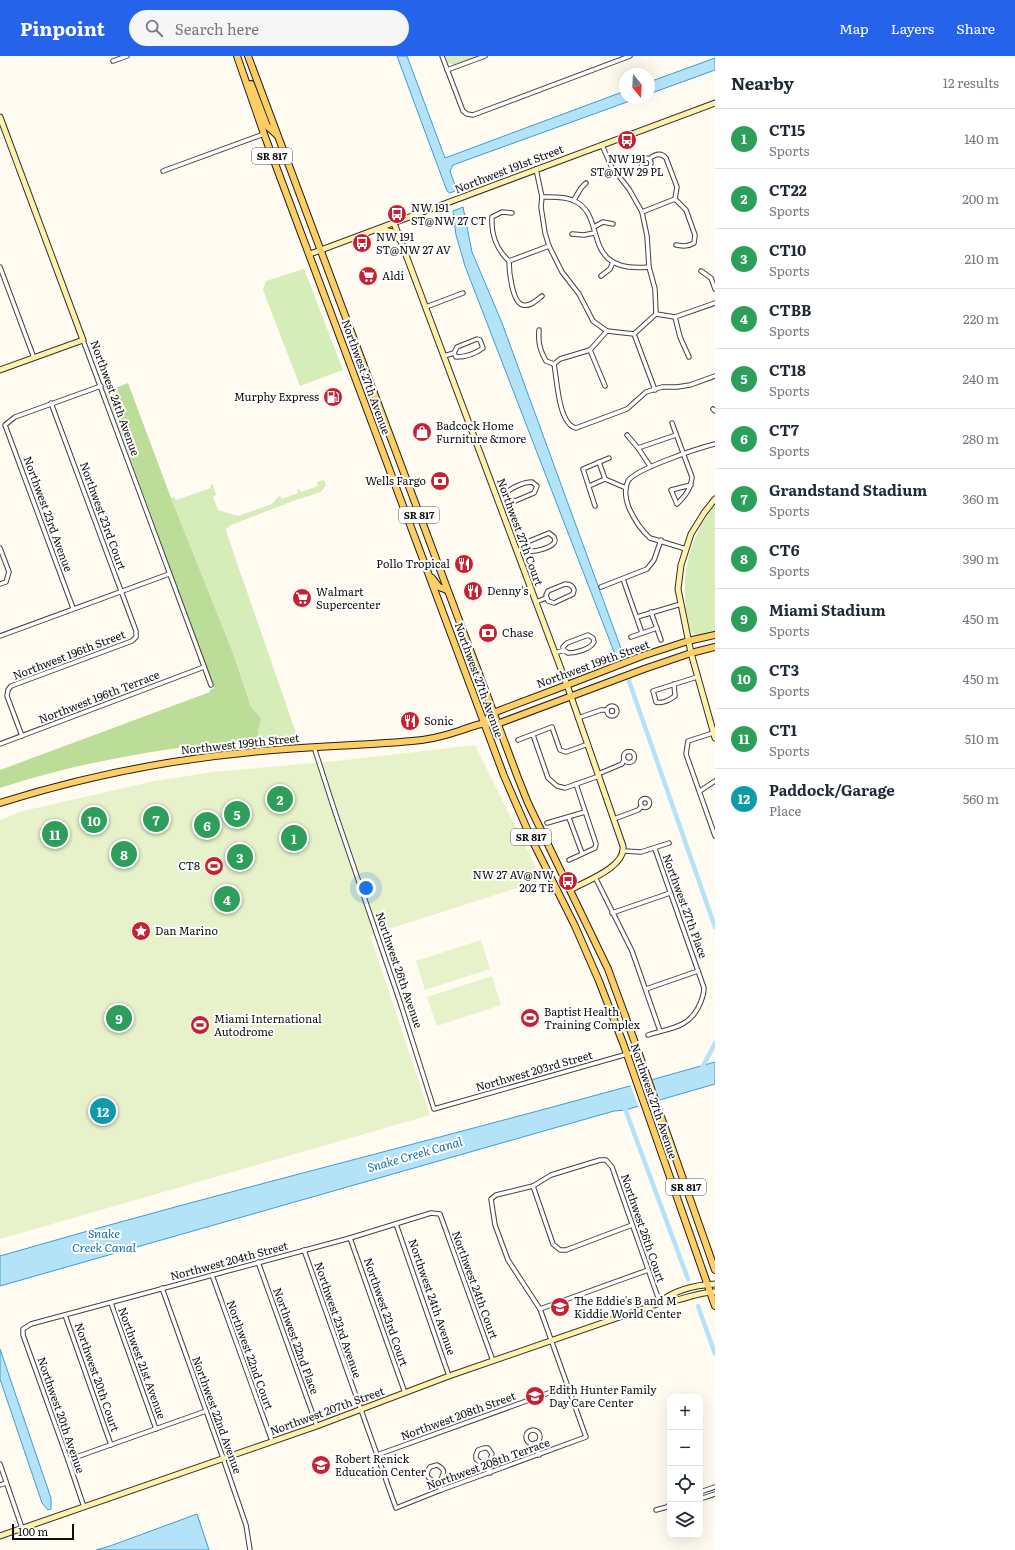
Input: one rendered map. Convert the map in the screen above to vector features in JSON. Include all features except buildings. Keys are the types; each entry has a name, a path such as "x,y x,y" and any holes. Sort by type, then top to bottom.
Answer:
{"main road":[{"name":"Northwest 27th Avenue","path":"237,56 264,134 504,776 531,838 585,949 627,1054 707,1284 713,1292 715,1306"},
{"name":"Northwest 27th Avenue","path":"248,56 497,724 528,803 597,944 618,995 715,1270"},
{"path":"245,77 251,83 267,126 278,136"},
{"path":"429,574 439,587 447,590"},
{"name":"Northwest 199th Street","path":"484,723 493,713 642,656 688,641 715,635"},
{"name":"Northwest 199th Street","path":"0,803 74,782 196,758 314,746 414,741 459,731 484,723 497,724 691,653 715,647"},
{"path":"531,838 542,833"},
{"path":"585,949 597,944"}],"street":[{"path":"113,61 127,56"},
{"path":"442,56 463,111 467,114 473,115 630,56"},
{"path":"448,70 485,56"},
{"path":"615,56 616,61"},
{"name":"Northwest 191st Street","path":"310,254 715,103"},
{"name":"Northwest 24th Avenue","path":"0,117 211,686"},
{"path":"163,171 264,134"},
{"path":"602,145 611,166 629,189 642,212 647,236 649,267 655,289 656,314"},
{"path":"650,159 653,155 658,154 663,155 666,158 676,187 675,200"},
{"path":"536,170 542,197 541,207 545,233 549,246 562,272 579,294 593,321 608,331 634,334 656,314"},
{"path":"574,200 581,188 586,183"},
{"path":"542,197 559,197 574,200 586,210 594,227 594,233 602,252 612,262 624,267 635,269 649,267"},
{"path":"642,212 675,200"},
{"path":"675,200 686,210 695,235 694,243 689,246 686,247 676,245"},
{"path":"512,213 502,212 492,217 497,245 502,254 509,261 509,272 518,303 523,306 530,305 542,296"},
{"path":"594,227 603,222 613,224"},
{"name":"Northwest 27th Court","path":"394,223 567,685 624,851"},
{"path":"376,229 393,232 403,245"},
{"path":"572,234 584,235 594,233"},
{"path":"509,261 549,246"},
{"path":"601,276 610,269 612,262"},
{"path":"0,267 34,358"},
{"path":"701,271 711,278 715,289"},
{"path":"426,307 463,293"},
{"path":"656,314 675,317 715,303"},
{"path":"675,317 680,337 689,357"},
{"path":"539,330 538,343 543,355 546,361 554,364"},
{"path":"554,364 560,359 590,350 608,331"},
{"path":"634,334 655,390"},
{"path":"477,339 480,340 483,345 483,348 477,353 463,357 456,357 454,353 456,347 477,339"},
{"path":"0,370 83,340"},
{"path":"590,350 605,386"},
{"path":"444,356 454,353"},
{"path":"554,364 557,391 562,410 569,424 576,428 627,409 646,392 662,387 690,385 715,376"},
{"path":"51,403 101,386"},
{"name":"Northwest 23rd Avenue","path":"51,403 15,417 5,425 73,608"},
{"name":"Northwest 23rd Court","path":"51,403 122,591 136,631 136,637"},
{"path":"672,423 692,477 691,485 688,491 677,504 671,490 691,485"},
{"path":"626,435 638,448 650,466"},
{"path":"638,448 676,435"},
{"path":"686,549 661,540 650,538 646,534 633,516 627,501 626,488 628,481 634,474 650,466 715,444"},
{"path":"595,506 583,469 609,458"},
{"path":"599,462 605,480"},
{"path":"589,486 605,480 626,488"},
{"path":"532,482 537,486 534,493 513,501 509,500 508,497 509,491 526,483 532,482"},
{"path":"498,500 508,497"},
{"path":"715,499 697,522 686,549 678,589 688,641 714,736 688,741 686,754 691,772 700,791 715,836"},
{"path":"549,533 554,537 555,541 552,545 533,552 530,551 528,547 528,542 532,539 549,533"},
{"path":"601,587 647,569 654,560 661,540"},
{"path":"517,551 528,547"},
{"path":"0,548 9,572 6,582 0,584"},
{"path":"0,636 169,574"},
{"path":"623,579 642,633"},
{"path":"565,584 571,585 574,588 574,592 571,596 554,602 549,602 546,598 548,591 565,584"},
{"path":"536,602 546,598"},
{"path":"636,617 681,604"},
{"path":"651,612 661,640"},
{"path":"631,637 657,628"},
{"path":"588,635 593,638 594,642 592,646 571,654 564,650 563,647 566,642 588,635"},
{"name":"Northwest 196th Street","path":"22,736 7,696 8,690 11,686 132,641 136,637"},
{"path":"555,653 564,650"},
{"name":"Northwest 196th Terrace","path":"0,744 204,667"},
{"path":"674,684 675,696 660,703 656,702 653,691 697,676"},
{"path":"578,718 601,710 607,710"},
{"path":"518,740 552,727 560,750 566,752 588,744"},
{"path":"533,735 550,781 557,786 565,788 576,784 622,764 624,760"},
{"name":"Northwest 26th Avenue","path":"314,746 400,1002 434,1109"},
{"path":"700,791 715,781"},
{"path":"569,860 595,848 596,844 576,784"},
{"path":"614,819 638,810 641,806"},
{"path":"547,823 569,818 585,812"},
{"path":"569,818 582,853"},
{"path":"570,890 613,867 621,858 624,851 641,852 669,844"},
{"name":"Northwest 27th Place","path":"655,849 704,988 704,993 694,1015 686,1023 660,1031"},
{"path":"595,877 632,951 646,989 660,1031 648,1035"},
{"path":"612,913 670,893"},
{"path":"646,989 698,971"},
{"name":"Northwest 203rd Street","path":"434,1109 638,1051"},
{"name":"Northwest 26th Court","path":"533,1186 552,1175 600,1160 606,1160 612,1166 660,1303"},
{"path":"568,1386 540,1309 508,1260 494,1225 491,1200 496,1195 533,1186 553,1244 560,1250 566,1250 632,1226"},
{"name":"Northwest 204th Street","path":"24,1329 31,1324 350,1238 431,1213 440,1214"},
{"name":"Northwest 24th Court","path":"440,1214 493,1361"},
{"name":"Northwest 24th Avenue","path":"396,1224 449,1376"},
{"name":"Northwest 23rd Court","path":"350,1238 405,1393"},
{"name":"Northwest 23rd Avenue","path":"304,1250 396,1508"},
{"name":"Northwest 22nd Place","path":"258,1262 317,1426"},
{"path":"540,1309 648,1270"},
{"name":"Northwest 22nd Court","path":"212,1275 272,1441"},
{"name":"Northwest 207th Street","path":"660,1303 669,1296 700,1285 715,1284"},
{"name":"Northwest 22nd Avenue","path":"162,1288 246,1525 250,1550"},
{"name":"Northwest 207th Street","path":"0,1536 317,1426 449,1376 660,1303 670,1302 692,1295 713,1292"},
{"name":"Northwest 21st Avenue","path":"111,1303 156,1429"},
{"name":"Northwest 20th Court","path":"65,1315 111,1445"},
{"name":"Northwest 20th Avenue","path":"24,1329 23,1335 84,1507"},
{"name":"Northwest 208th Terrace","path":"396,1508 586,1437 568,1386"},
{"name":"Northwest 208th Street","path":"377,1455 568,1386"},
{"path":"68,1460 206,1411"},
{"path":"535,1443 539,1454"},
{"path":"488,1448 492,1454 489,1463 490,1473 484,1465 476,1459 478,1450 488,1448"},
{"path":"0,1464 22,1528"},
{"path":"432,1466 440,1466 443,1472 444,1475 440,1481 441,1490 436,1483 429,1480 427,1476 427,1470 432,1466"},
{"path":"0,1485 6,1483"},
{"path":"703,1491 715,1486"},
{"path":"703,1498 715,1494"},
{"path":"656,1510 667,1507"}],"green space":[{"path":"445,56 477,56 454,65 448,63"},
{"path":"304,269 343,370 300,386 263,290 266,281"},
{"path":"128,383 171,498 233,653 251,707 261,718 258,739 161,750 95,762 31,778 0,788 0,770 210,692 210,690 214,688 106,392"},
{"path":"324,480 326,485 321,492 231,525 226,529 297,736 258,739 261,718 251,707 233,653 171,498 174,497 176,500 211,488 210,484 213,485 216,495 213,497 218,510 238,516 272,504 280,496 282,499 298,493 297,490 299,489 301,492 318,486 317,482"},
{"path":"715,505 715,631 696,635 691,632 687,616 685,582 687,566 697,534"},
{"name":"Miami International Autodrome","path":"475,745 542,880 370,935 430,1115 0,1239 0,820 23,811 155,781 213,772 337,761"},
{"path":"481,940 490,969 425,990 416,961"},
{"path":"492,976 501,1005 437,1026 427,997"}],"water":[{"path":"397,56 407,56 445,158 619,93 619,104 621,104 453,165 450,171 456,188 455,191 450,193 447,191"},
{"path":"715,58 715,70 655,92 655,80"},
{"path":"463,207 472,252 502,323 623,654 616,657 465,266 456,235 453,211"},
{"name":"Snake Creek Canal","path":"715,1062 715,1084 625,1110 614,1111 0,1286 0,1256 178,1206 537,1111"},
{"path":"0,1349 51,1498 51,1509 48,1510 42,1503 0,1379"},
{"path":"197,1514 209,1550 96,1550 110,1546"}],"pier":[{"path":"652,1078 660,1102 639,1108 630,1084"}],"waterway":[{"path":"629,681 715,927"},
{"path":"701,1070 715,1043"},
{"path":"624,1106 688,1279"},
{"path":"698,1306 715,1354"}],"place":[{"name":"NW 191 ST@NW 29 PL","path":"627,140"},
{"name":"NW 191 ST@NW 27 CT","path":"397,214"},
{"name":"NW 191 ST@NW 27 AV","path":"362,243"},
{"name":"Aldi","path":"368,276"},
{"name":"Murphy Express","path":"333,397"},
{"name":"Badcock Home Furniture &more","path":"422,432"},
{"name":"Wells Fargo","path":"440,481"},
{"name":"Pollo Tropical","path":"464,564"},
{"name":"Denny's","path":"473,591"},
{"name":"Walmart Supercenter","path":"302,598"},
{"name":"Chase","path":"488,633"},
{"name":"Sonic","path":"410,721"},
{"name":"CT22","path":"280,799"},
{"name":"CT18","path":"237,814"},
{"name":"Grandstand Stadium","path":"156,819"},
{"name":"CT3","path":"94,820"},
{"name":"CT7","path":"207,825"},
{"name":"CT1","path":"55,834"},
{"name":"CT15","path":"294,838"},
{"name":"CT6","path":"124,854"},
{"name":"CT10","path":"240,857"},
{"name":"CT8","path":"214,866"},
{"name":"NW 27 AV@NW 202 TE","path":"568,881"},
{"name":"CTBB","path":"227,899"},
{"name":"Dan Marino","path":"141,931"},
{"name":"Miami Stadium","path":"119,1018"},
{"name":"Baptist Health Training Complex","path":"530,1018"},
{"name":"Miami International Autodrome","path":"200,1025"},
{"name":"Paddock/Garage","path":"103,1111"},
{"name":"The Eddie's B and M Kiddie World Center","path":"560,1307"},
{"name":"Edith Hunter Family Day Care Center","path":"535,1396"},
{"name":"Robert Renick Education Center","path":"321,1465"}]}
